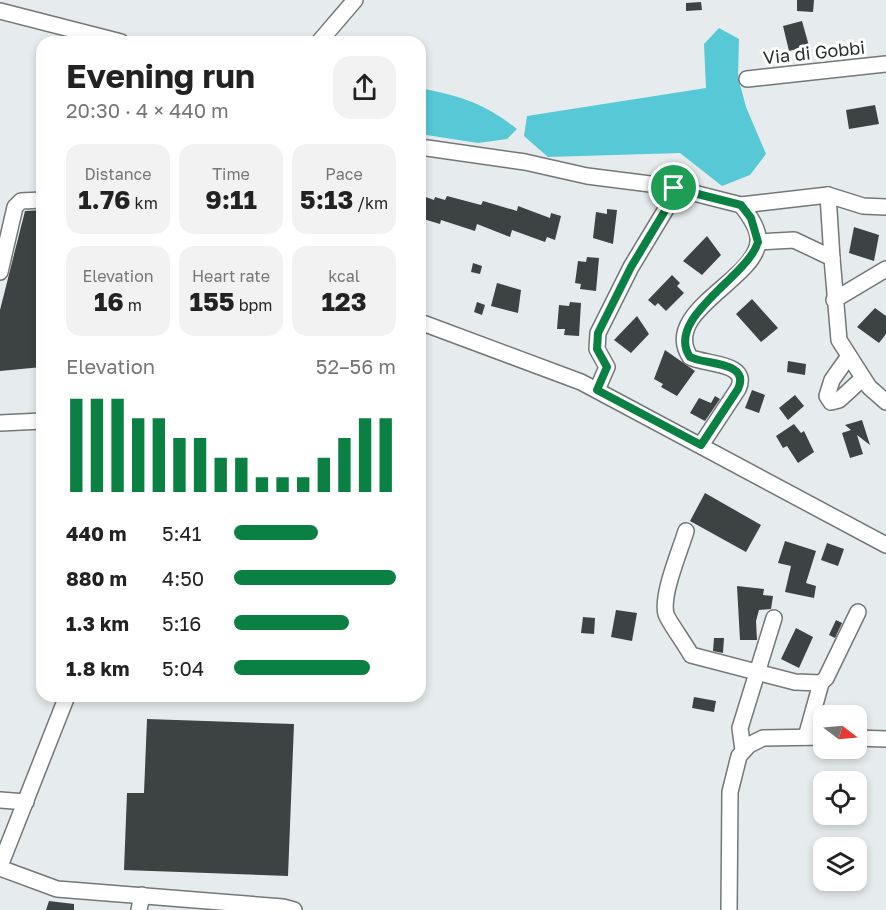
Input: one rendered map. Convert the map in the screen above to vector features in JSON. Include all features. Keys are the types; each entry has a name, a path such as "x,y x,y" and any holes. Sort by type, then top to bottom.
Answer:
{"street":[{"path":"324,36 355,0"},
{"path":"0,11 98,36"},
{"name":"Via di Gobbi","path":"747,79 886,64"},
{"path":"426,148 525,162 586,176 674,188 741,205 828,195 863,206 886,207"},
{"path":"597,390 607,367 597,349 598,333 631,267 666,209 674,188"},
{"path":"828,195 834,300 839,340 866,382 885,401"},
{"path":"0,272 15,207 21,201 36,200"},
{"path":"701,445 738,389 741,379 732,368 690,357 686,345 689,326 700,307 750,261 758,242 751,218 741,205"},
{"path":"758,242 794,240 832,258"},
{"path":"834,300 886,269"},
{"path":"426,324 597,390 886,545"},
{"path":"849,356 832,380 827,396 831,402 839,400 866,382"},
{"path":"0,423 36,421"},
{"path":"686,531 665,601 669,620 680,633 691,655 795,681 821,683"},
{"path":"806,737 821,683 826,678 858,612"},
{"path":"743,750 740,728 755,672 774,618"},
{"path":"64,702 0,867 57,889 142,895 160,903 283,907 294,910"},
{"path":"729,910 730,792 735,766 743,750 763,738 813,737"},
{"path":"867,739 886,740"},
{"path":"0,800 26,802"},
{"path":"139,910 142,895"}],"shaded area":[{"path":"719,28 739,39 738,77 746,107 766,154 750,175 722,186 680,153 548,157 524,136 527,116 706,88 704,44"},
{"path":"426,89 471,102 494,113 517,129 507,139 478,143 426,135"}],"building":[{"path":"797,0 814,0 813,12 797,11"},
{"path":"701,2 702,10 686,11 686,3"},
{"path":"802,21 809,46 789,51 783,26"},
{"path":"875,105 879,124 849,129 846,110"},
{"path":"447,196 481,205 483,201 517,211 518,206 550,218 551,213 561,216 555,240 547,237 545,242 512,230 510,237 477,224 475,231 441,220 440,224 426,220 426,197 445,200"},
{"path":"607,209 617,210 613,244 593,238 596,212 607,214"},
{"path":"36,210 36,368 0,371 0,310 25,211"},
{"path":"854,227 879,235 874,261 849,253"},
{"path":"707,236 721,255 702,275 683,261"},
{"path":"587,257 599,258 596,291 580,289 581,284 575,283 578,261 586,262"},
{"path":"473,263 482,266 480,274 471,272"},
{"path":"672,275 680,283 677,286 684,293 666,311 658,303 655,306 648,300"},
{"path":"497,283 521,290 518,313 491,306"},
{"path":"752,299 778,328 761,342 736,314"},
{"path":"477,302 485,305 482,315 474,312"},
{"path":"570,302 581,303 579,336 564,335 565,329 557,329 559,305 569,306"},
{"path":"875,308 886,316 886,334 879,343 857,327"},
{"path":"637,316 649,334 631,353 614,340"},
{"path":"665,350 695,371 677,396 661,387 663,384 654,379"},
{"path":"788,361 806,364 805,375 787,372"},
{"path":"752,390 765,395 759,413 745,408"},
{"path":"795,395 804,406 788,420 779,408"},
{"path":"715,396 720,399 705,421 690,413 699,398 711,403"},
{"path":"862,420 870,445 857,435 863,454 850,458 842,433 851,430 845,425"},
{"path":"794,424 801,433 804,431 814,452 798,463 787,446 783,448 776,436"},
{"path":"705,493 761,525 746,552 690,521"},
{"path":"785,541 816,551 806,583 816,586 814,598 785,592 791,566 778,563"},
{"path":"827,543 844,549 838,566 821,560"},
{"path":"737,586 764,589 763,595 773,596 771,609 759,610 756,621 757,640 740,640"},
{"path":"616,610 637,613 632,641 611,637"},
{"path":"583,617 595,618 594,634 581,633"},
{"path":"836,620 842,623 835,638 829,635"},
{"path":"796,628 813,637 799,668 781,659"},
{"path":"714,638 724,638 723,653 713,651"},
{"path":"694,697 716,701 714,712 692,708"},
{"path":"147,719 294,724 288,876 124,870 127,793 144,793"},
{"path":"49,901 74,904 74,910 46,910"}],"route":[{"path":"674,188 741,205 751,218 758,242 750,261 700,307 689,326 686,345 690,357 732,368 736,370 741,379 738,389 701,445 597,390 607,367 597,349 598,333 631,267 666,209 674,188"}]}
